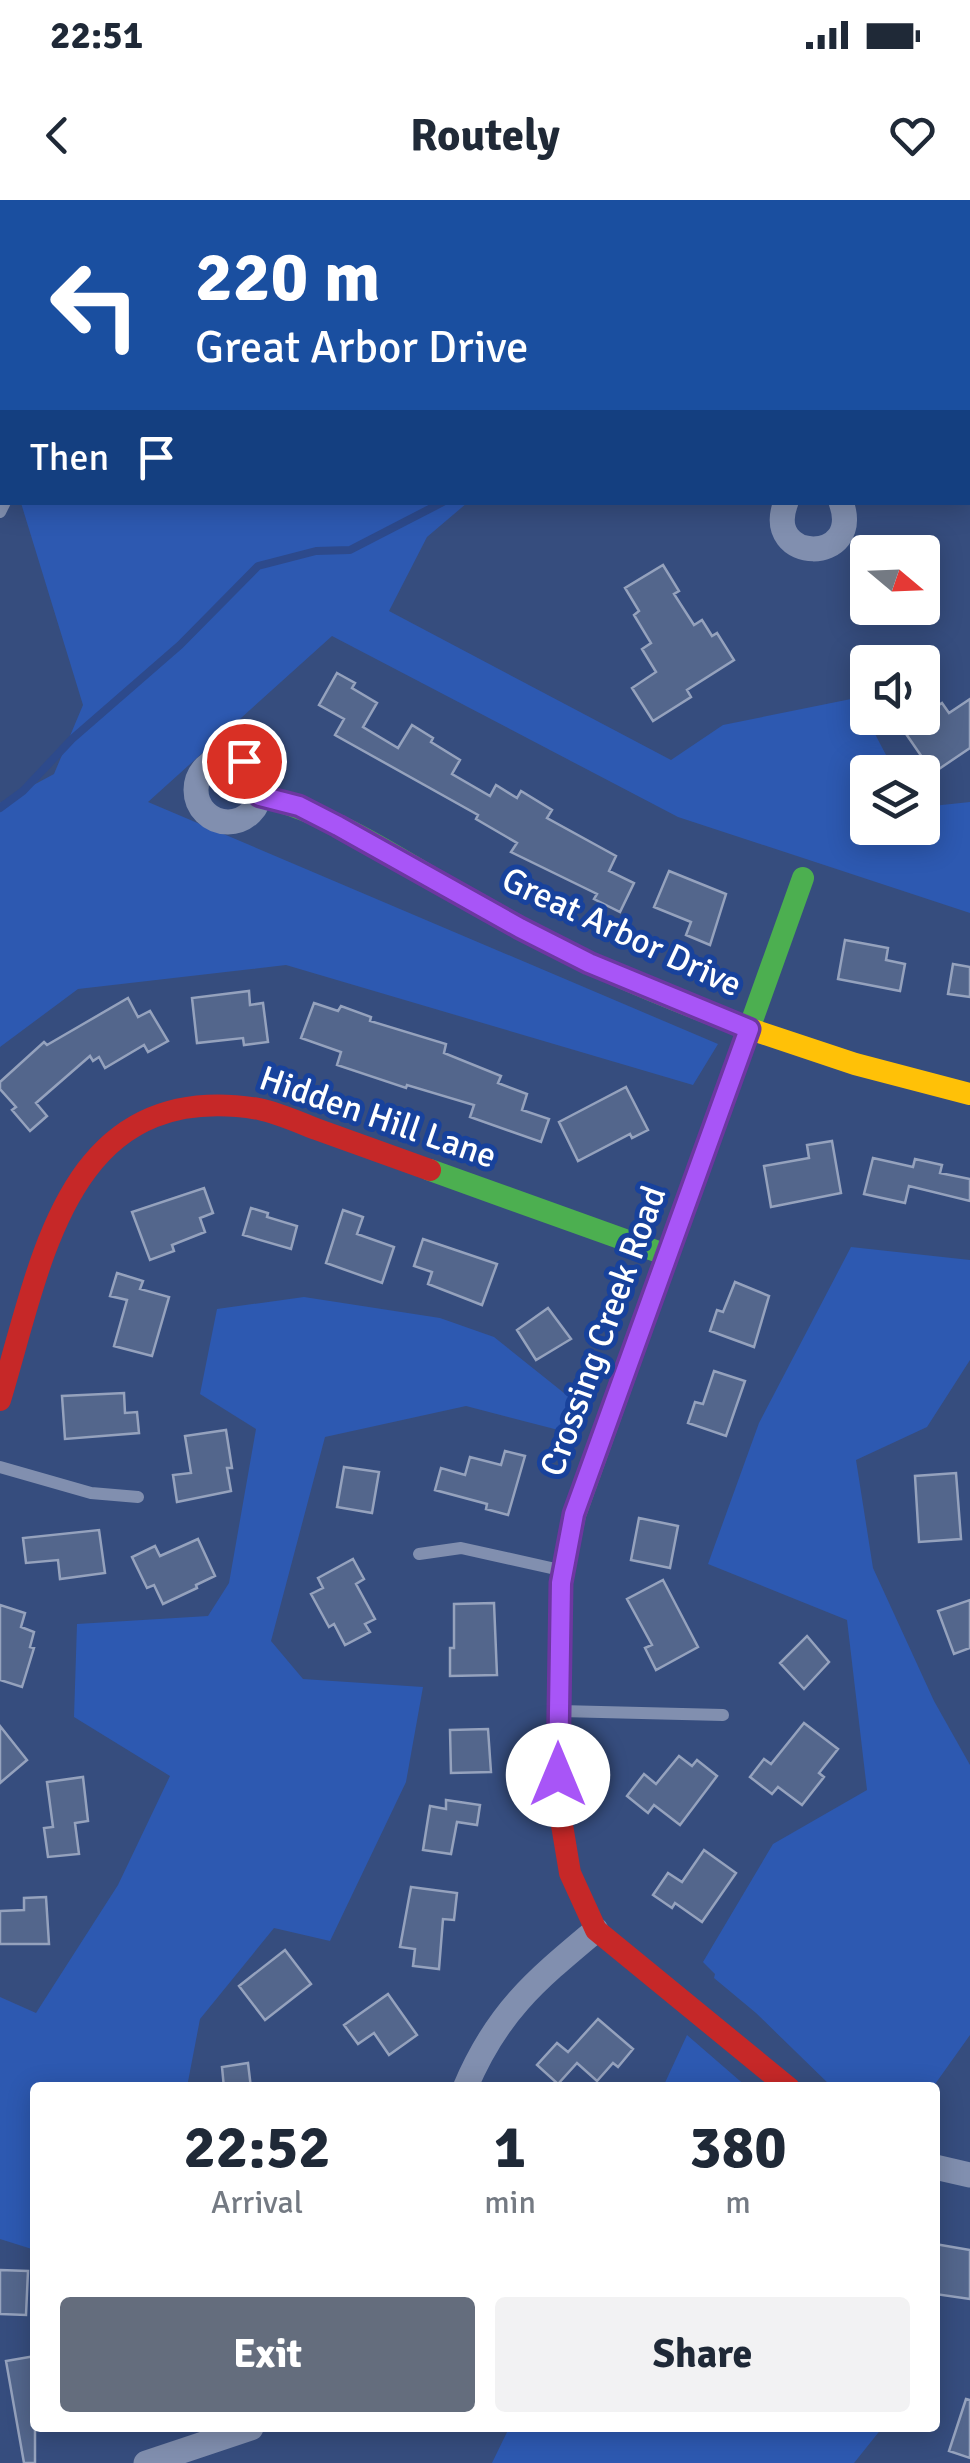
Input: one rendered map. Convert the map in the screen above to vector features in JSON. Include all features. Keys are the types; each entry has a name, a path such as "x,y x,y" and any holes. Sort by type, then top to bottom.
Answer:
{"street":[{"path":"785,505 782,513 786,534 803,548 814,550 825,548 841,534 845,523 842,505"},
{"name":"Great Arbor Drive","path":"260,796 299,806 589,963 749,1029 856,1064 970,1094"},
{"name":"Crossing Creek Road","path":"782,2082 596,1930 570,1873 563,1842 558,1807 558,1711 562,1570 574,1514 804,878"},
{"name":"Hidden Hill Lane","path":"0,1400 66,1194 101,1149 124,1132 181,1107 214,1104 263,1110 667,1256"},
{"path":"468,2082 481,2050 510,2007 596,1930"},
{"path":"940,2169 970,2175"},
{"path":"146,2463 239,2432"}],"lane":[{"path":"0,1467 91,1493 138,1498"},
{"path":"419,1554 462,1548 562,1570"},
{"path":"558,1711 724,1715"}],"shaded area":[{"path":"22,505 465,505 427,537 389,611 671,760 723,725 850,699 850,735 876,735 886,755 850,755 850,845 940,845 940,805 970,802 970,913 678,817 332,636 148,802 718,1044 693,1085 286,965 78,989 0,1047 0,803 54,774 83,705"},
{"path":"851,1247 970,1260 970,1360 927,1427 856,1460 873,1568 934,1701 970,1765 970,2035 937,2082 827,2082 714,1978 715,1974 703,1962 773,1844 867,1790 847,1620 708,1564 759,1423"},
{"path":"304,1297 440,1318 494,1337 569,1397 570,1433 466,1406 325,1437 271,1641 303,1679 423,1687 406,1782 330,1941 274,1928 200,2019 188,2082 30,2082 30,2248 0,2239 0,1997 36,2013 118,1885 170,1776 74,1717 77,1624 208,1616 229,1583 256,1429 200,1394 217,1309"},
{"path":"687,2035 741,2082 665,2082"},
{"path":"507,2432 879,2432 854,2463 492,2463"}],"building":[{"path":"663,565 679,591 674,594 694,625 702,620 712,636 717,633 734,660 687,690 691,697 653,721 632,688 656,672 642,649 651,643 634,615 639,611 625,588"},
{"path":"337,673 377,703 363,727 398,748 412,725 460,760 452,774 490,796 496,785 517,798 521,791 552,810 547,818 616,856 609,871 634,883 620,912 594,899 597,894 511,852 517,843 476,819 478,815 335,735 344,719 319,705"},
{"path":"970,699 970,748 940,768 940,755 921,755 907,735 940,735 940,704 949,713"},
{"path":"669,871 726,894 710,945 686,935 691,922 654,907"},
{"path":"845,940 888,948 886,960 905,964 900,991 838,979"},
{"path":"953,964 970,967 970,997 948,994"},
{"path":"249,991 250,1005 263,1003 268,1042 244,1045 243,1038 197,1043 192,998"},
{"path":"128,998 138,1017 150,1011 168,1041 148,1052 144,1045 105,1068 99,1057 93,1061 90,1056 36,1103 47,1116 30,1131 12,1110 16,1107 0,1089 0,1082 44,1042 47,1045"},
{"path":"314,1003 338,1011 341,1006 371,1017 370,1021 446,1044 444,1053 501,1076 498,1083 527,1094 522,1110 549,1119 541,1142 470,1117 474,1105 337,1065 341,1052 301,1038"},
{"path":"626,1087 648,1130 632,1138 630,1134 578,1161 559,1122"},
{"path":"832,1141 841,1193 771,1207 764,1166 809,1158 807,1145"},
{"path":"873,1158 913,1167 915,1159 942,1165 940,1173 970,1179 970,1201 909,1186 905,1203 864,1194"},
{"path":"204,1188 213,1213 200,1218 205,1232 172,1245 174,1251 150,1260 132,1212"},
{"path":"251,1208 297,1226 291,1249 243,1235"},
{"path":"343,1210 363,1217 357,1234 394,1247 382,1283 326,1263"},
{"path":"423,1239 497,1264 482,1305 428,1284 432,1272 414,1266"},
{"path":"117,1273 143,1281 140,1289 169,1297 152,1356 114,1346 127,1300 110,1296"},
{"path":"735,1282 769,1296 754,1347 710,1331 717,1310 723,1312"},
{"path":"548,1308 571,1339 536,1360 517,1330"},
{"path":"714,1371 745,1381 726,1436 688,1423 695,1402 703,1404"},
{"path":"124,1393 125,1413 137,1412 139,1433 65,1439 62,1396"},
{"path":"226,1430 231,1491 177,1502 173,1475 191,1473 185,1436"},
{"path":"505,1451 525,1456 508,1515 486,1509 487,1504 435,1490 441,1468 465,1475 470,1457 501,1465"},
{"path":"344,1467 379,1472 372,1513 337,1507"},
{"path":"956,1473 961,1539 919,1542 915,1476"},
{"path":"639,1518 678,1526 670,1568 631,1560"},
{"path":"99,1530 105,1573 60,1579 58,1560 26,1563 23,1538"},
{"path":"198,1539 215,1576 163,1604 154,1585 147,1588 132,1557 155,1546 160,1556"},
{"path":"353,1559 364,1579 356,1584 375,1619 365,1624 370,1632 345,1645 334,1624 329,1627 311,1594 323,1588 318,1578"},
{"path":"663,1580 698,1647 656,1670 645,1648 652,1645 627,1599"},
{"path":"970,1600 970,1648 954,1654 938,1611"},
{"path":"494,1603 497,1675 450,1676 454,1604"},
{"path":"0,1605 25,1613 21,1627 34,1632 30,1647 34,1648 22,1687 0,1680"},
{"path":"807,1636 829,1662 804,1689 780,1663"},
{"path":"804,1723 838,1749 819,1773 824,1777 802,1805 778,1787 772,1794 750,1777 764,1759 771,1764"},
{"path":"0,1726 27,1760 0,1783"},
{"path":"488,1729 491,1772 451,1773 450,1730"},
{"path":"679,1756 692,1766 697,1760 717,1776 680,1825 654,1805 648,1813 627,1796 644,1774 656,1784"},
{"path":"83,1777 88,1821 75,1823 79,1854 48,1857 44,1828 53,1827 47,1782"},
{"path":"446,1800 480,1805 477,1825 457,1822 451,1854 423,1850 430,1806 446,1809"},
{"path":"704,1850 736,1873 702,1922 675,1903 672,1908 653,1895 668,1873 682,1882"},
{"path":"411,1887 457,1893 454,1920 443,1919 439,1969 413,1966 415,1949 400,1947"},
{"path":"46,1897 49,1944 0,1944 0,1911 24,1910 24,1898"},
{"path":"285,1950 311,1984 265,2020 239,1986"},
{"path":"388,1994 417,2035 389,2055 374,2033 358,2044 344,2025"},
{"path":"598,2019 633,2049 618,2067 613,2063 597,2081 577,2063 560,2082 537,2065 557,2043 568,2052"},
{"path":"248,2063 250,2082 223,2082 222,2067"},
{"path":"940,2245 970,2250 970,2299 940,2295"},
{"path":"0,2270 28,2271 26,2315 0,2314"},
{"path":"30,2357 30,2432 35,2432 35,2463 24,2463 6,2361"},
{"path":"966,2399 970,2400 970,2458 949,2451"}],"waterway":[{"path":"0,808 180,645 258,566 316,551 350,550 437,505"}],"traffic: fast":[{"path":"260,796 355,833 562,950 741,1026"},
{"path":"560,1636 561,1583 575,1515 803,878"},
{"path":"430,1170 667,1255"}],"traffic: slow":[{"path":"741,1026 855,1064 970,1094"}],"traffic: jam":[{"path":"0,1400 31,1292 73,1191 103,1151 143,1122 194,1107 259,1109 430,1170"},
{"path":"560,1636 559,1807 570,1873 596,1930 782,2082"}],"route":[{"path":"244,761 258,776 260,796 299,806 589,963 749,1029 574,1514 561,1583 558,1775"}]}
